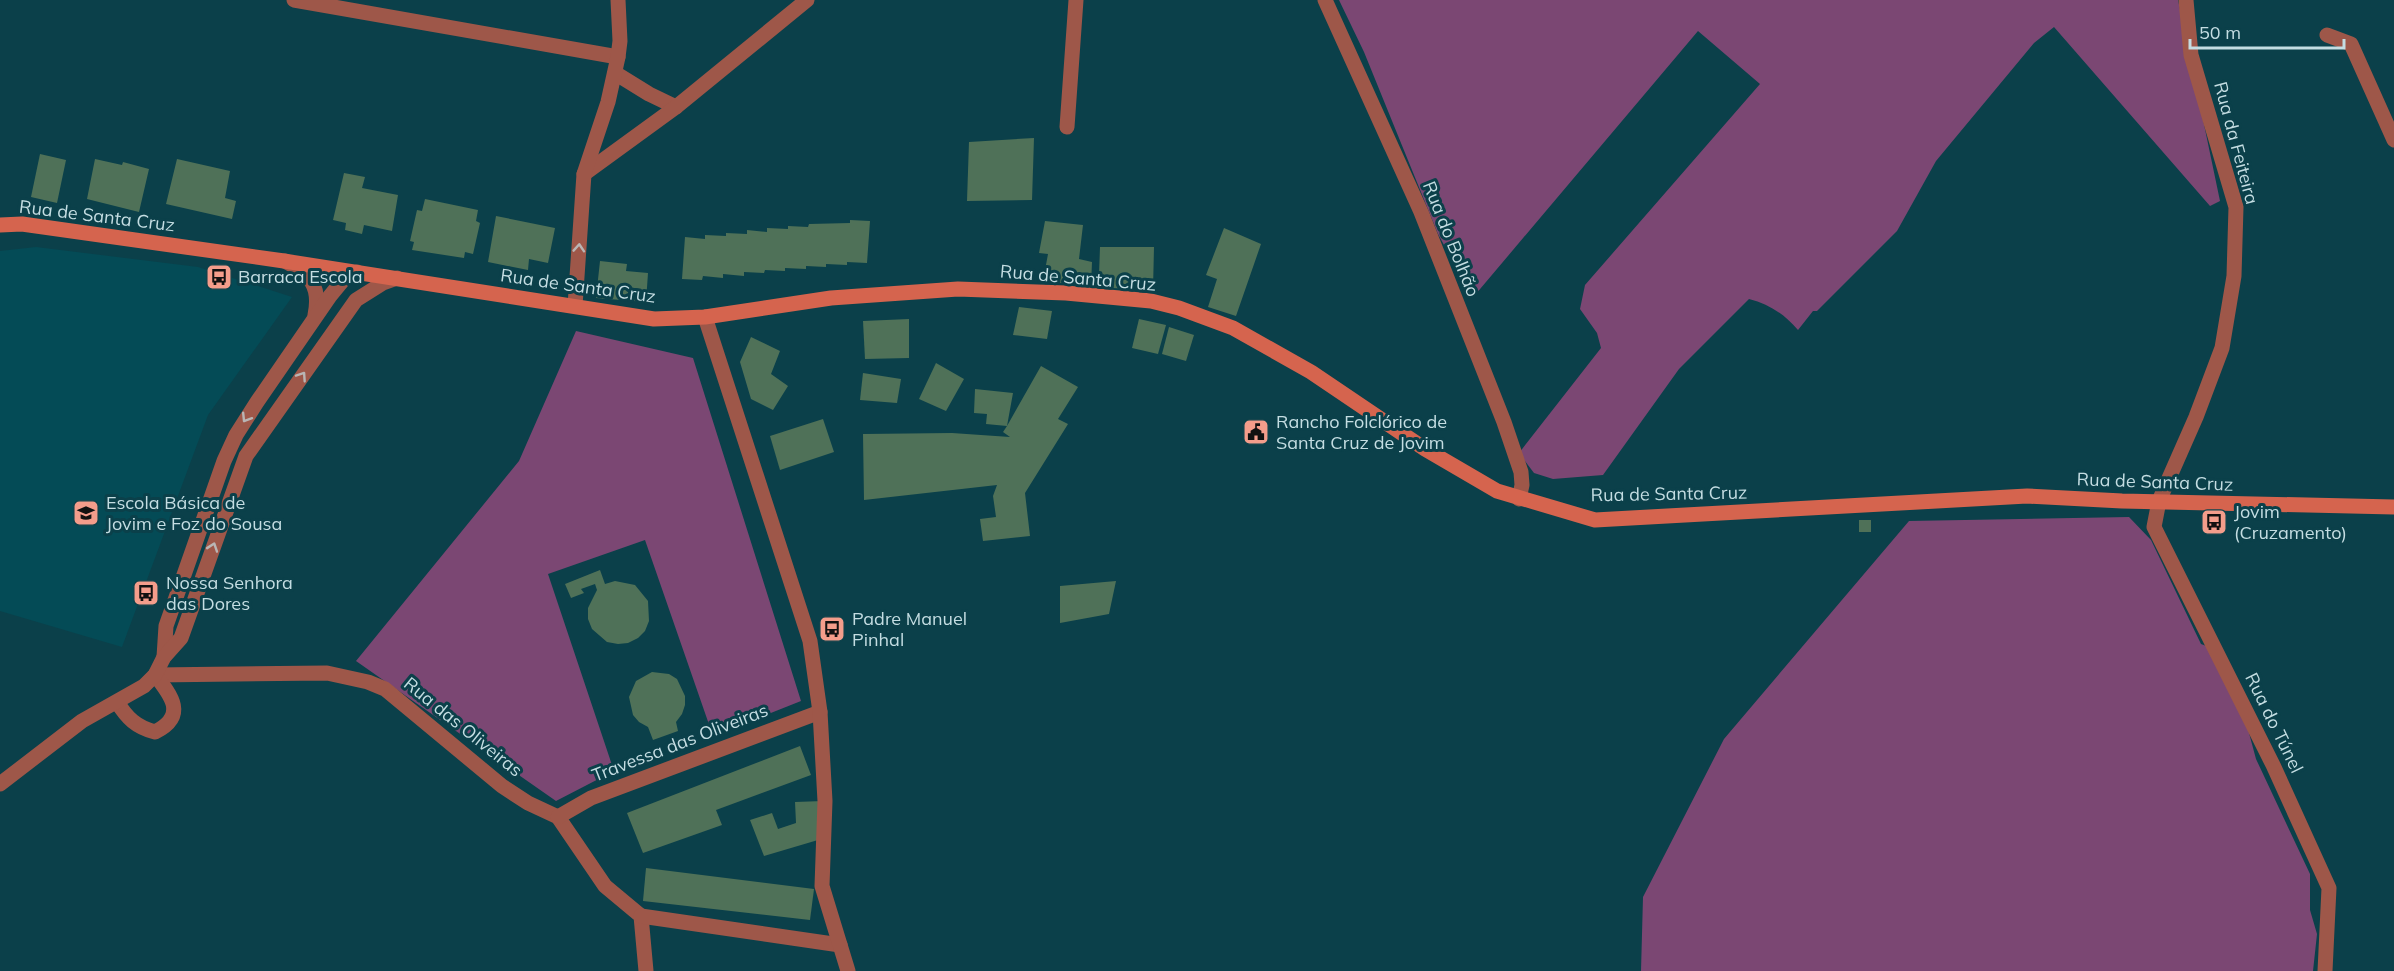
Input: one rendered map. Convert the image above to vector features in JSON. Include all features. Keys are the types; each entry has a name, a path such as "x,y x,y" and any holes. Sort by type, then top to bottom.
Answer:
{"main road":[{"name":"Rua de Santa Cruz","path":"0,225 22,224 284,261 345,274 396,278 654,319 705,317 831,298 958,289 1066,293 1151,301 1179,308 1233,328 1311,372 1425,449 1497,491 1595,520 2027,496 2394,507"}],"street":[{"path":"294,0 333,3 618,57"},
{"path":"575,306 584,174 608,102 615,73 620,40 618,0"},
{"path":"584,174 676,107 807,0"},
{"path":"1066,128 1076,0"},
{"name":"Rua do Bolhão","path":"1325,0 1421,212 1504,422 1521,472 1522,485 1519,499"},
{"name":"Rua da Feiteira","path":"2159,501 2196,417 2222,348 2234,276 2236,207 2190,55 2186,0"},
{"path":"2327,35 2351,44 2394,140"},
{"path":"615,73 676,107"},
{"path":"284,261 300,269 314,284 318,299 314,318"},
{"path":"164,657 166,626 224,461 236,435 345,274"},
{"path":"342,318 350,302 345,274"},
{"path":"0,784 82,722 144,686 155,675 164,657 181,638 186,626 246,456 356,300 383,283 396,278"},
{"path":"705,317 810,641 820,712 825,801 822,886 848,971"},
{"name":"Rua do Túnel","path":"2159,501 2154,527 2273,765 2329,888 2325,971"},
{"name":"Rua das Oliveiras","path":"155,675 327,673 368,682 385,689 401,701 502,786 528,803 558,817"},
{"path":"117,702 126,716 144,729 155,732 166,726 174,715 174,704 170,694 155,675"},
{"name":"Travessa das Oliveiras","path":"558,817 591,798 820,712"},
{"path":"558,817 605,886 641,916 840,945"},
{"path":"641,916 646,971"}],"shaded area":[{"path":"1339,0 2178,0 2220,201 2210,206 2054,27 2034,43 1936,161 1897,231 1817,311 1813,311 1798,330 1776,310 1749,299 1679,369 1603,475 1553,479 1534,473 1519,453 1601,348 1597,333 1580,309 1585,285 1760,84 1698,31 1475,295 1474,292 1471,294 1438,234 1364,52"},
{"name":"Escola Básica de Jovim e Foz do Sousa","path":"36,247 198,267 292,297 208,415 122,647 0,611 0,251"},
{"path":"576,331 693,358 801,701 713,736 645,540 548,574 614,771 556,801 356,661 519,461"},
{"path":"2129,517 2151,540 2201,644 2217,650 2242,707 2256,759 2310,874 2310,910 2317,934 2313,971 1641,971 1643,897 1724,739 1909,521"}],"building":[{"path":"1034,138 1032,200 967,201 969,142"},
{"path":"40,154 66,160 57,203 31,197"},
{"path":"95,159 122,165 123,162 149,169 139,212 87,199"},
{"path":"177,159 230,171 225,198 236,201 232,219 166,204"},
{"path":"344,173 365,177 362,188 398,195 392,231 364,225 362,234 345,230 346,223 333,220"},
{"path":"425,199 478,210 476,221 480,223 473,254 465,252 464,258 412,250 414,242 410,241 417,210 422,211"},
{"path":"496,216 555,228 548,263 529,259 528,270 488,262"},
{"path":"850,220 870,221 867,263 826,264 826,267 785,268 785,271 765,270 764,273 744,272 744,276 723,274 723,278 703,276 702,280 682,279 685,237 705,239 705,235 747,234 747,230 767,232 767,228 788,229 788,226 808,227 809,224 850,223"},
{"path":"1045,221 1083,225 1079,259 1092,262 1091,286 1043,281 1048,254 1039,253"},
{"path":"1224,228 1261,244 1236,316 1208,307 1217,279 1206,275"},
{"path":"1100,247 1154,247 1153,290 1113,288 1113,275 1099,275"},
{"path":"600,261 627,264 626,271 648,273 646,302 596,298"},
{"path":"1019,307 1052,311 1047,339 1013,335"},
{"path":"909,319 909,358 865,359 863,321"},
{"path":"1139,319 1166,325 1158,354 1132,348"},
{"path":"1169,327 1194,335 1186,361 1162,354"},
{"path":"751,337 780,351 771,374 788,386 773,410 751,399 740,362"},
{"path":"936,363 964,379 946,411 919,399"},
{"path":"1041,366 1078,387 1058,419 1068,424 1025,493 1030,536 983,541 980,519 996,517 993,496 997,485 864,500 863,434 952,433 1010,437 1003,432"},
{"path":"863,373 901,379 897,403 860,400"},
{"path":"975,389 1013,393 1007,426 986,424 987,414 974,413"},
{"path":"823,419 834,452 780,470 770,436"},
{"path":"1859,520 1871,520 1871,532 1859,532"},
{"path":"600,570 605,584 615,581 635,585 648,601 649,621 645,631 628,643 607,642 592,629 588,619 588,608 597,590 595,584 581,589 584,593 571,598 565,584"},
{"path":"1116,581 1109,614 1060,623 1060,586"},
{"path":"652,672 669,674 677,679 685,696 682,714 676,722 678,731 653,740 648,727 633,715 629,697 636,681"},
{"path":"800,746 811,775 716,810 722,825 643,853 627,813"},
{"path":"823,801 818,840 764,856 750,820 772,813 778,829 796,823 795,802"},
{"path":"646,868 814,889 810,920 643,901"}],"place":[{"name":"Barraca Escola","path":"219,277"},
{"name":"Rancho Folclórico de Santa Cruz de Jovim","path":"1256,432"},
{"name":"Escola Básica de Jovim e Foz do Sousa","path":"86,513"},
{"name":"Jovim (Cruzamento)","path":"2214,522"},
{"name":"Nossa Senhora das Dores","path":"146,593"},
{"name":"Padre Manuel Pinhal","path":"832,629"}]}
